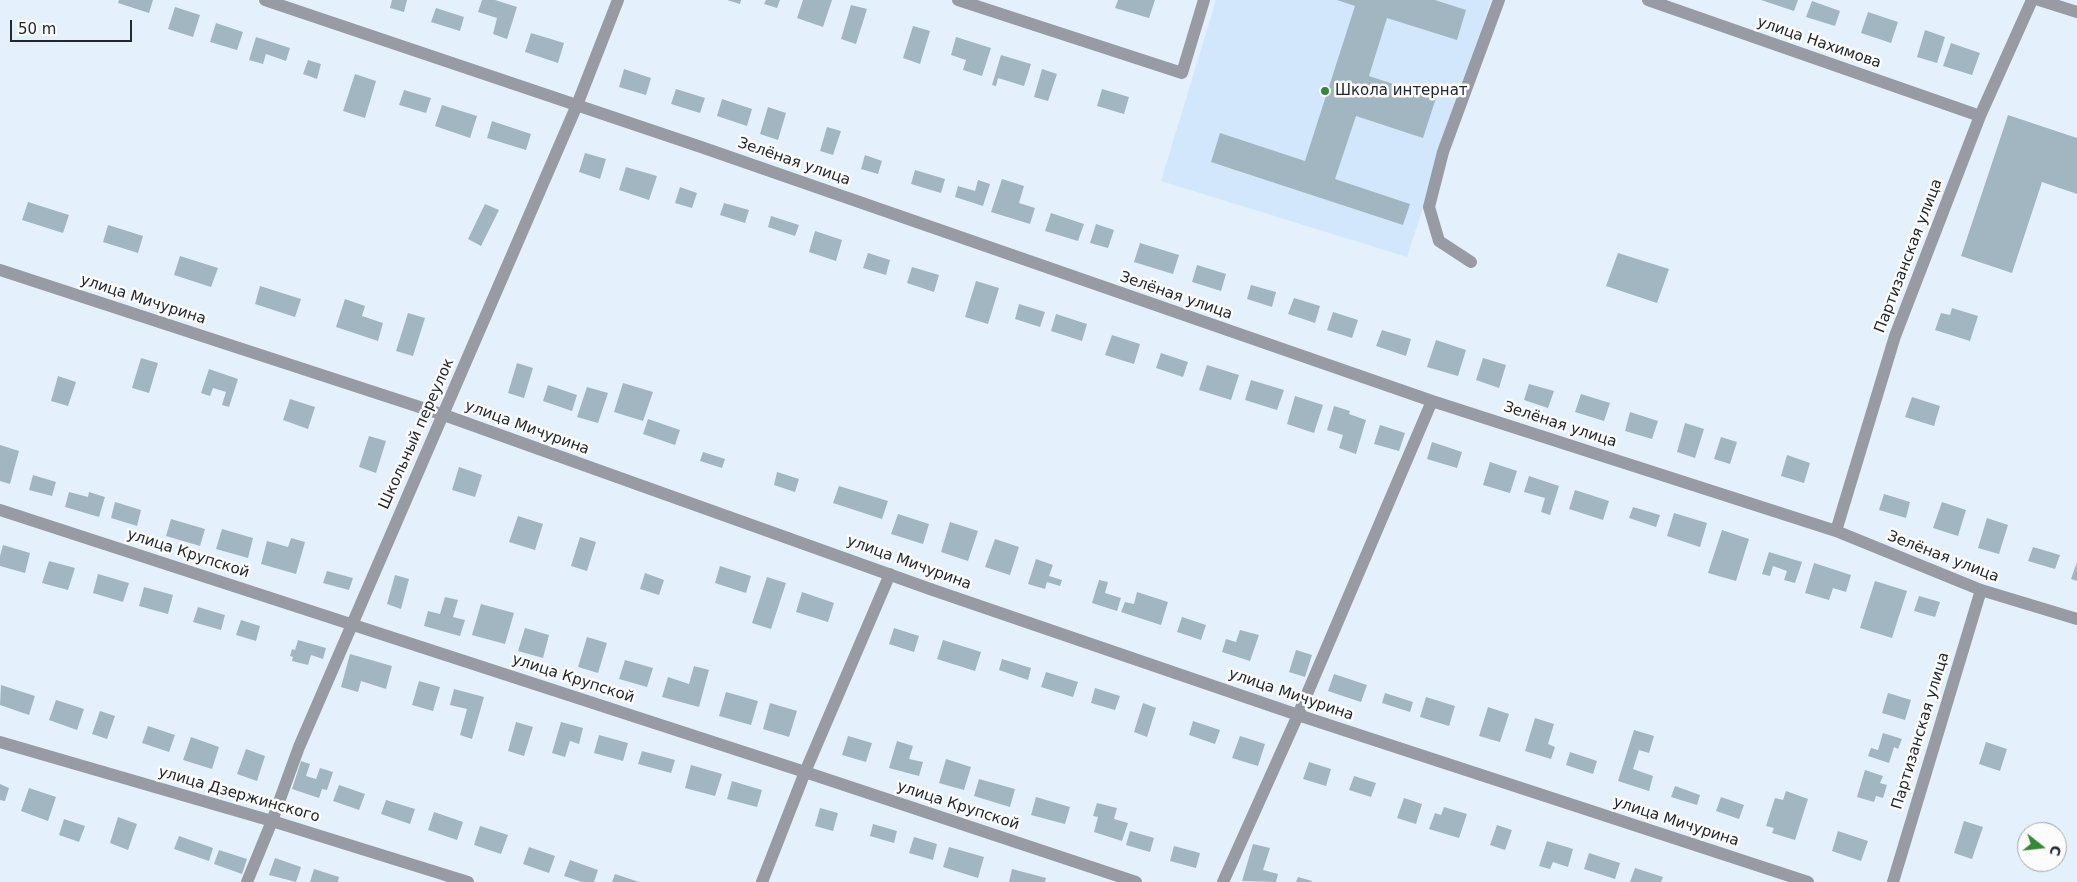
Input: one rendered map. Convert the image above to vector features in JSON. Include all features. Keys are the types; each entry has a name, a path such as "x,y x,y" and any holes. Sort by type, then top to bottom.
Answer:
{"street":[{"name":"Зелёная улица","path":"265,0 577,105 1432,401 1836,531 1980,590 2077,619"},
{"name":"Школьный переулок","path":"247,882 299,747 577,105 618,0"},
{"path":"958,0 1182,73 1204,0"},
{"path":"1471,262 1439,241 1429,207 1444,152 1499,0"},
{"name":"улица Нахимова","path":"1648,0 1980,116"},
{"name":"Партизанская улица","path":"1836,531 1896,336 1980,116 2032,0"},
{"path":"2039,0 2077,12"},
{"name":"улица Мичурина","path":"0,270 444,415 890,574 1298,715 1808,882"},
{"path":"1223,882 1298,715 1432,401"},
{"name":"улица Крупской","path":"0,510 805,772 1136,882"},
{"path":"762,882 805,772 890,574"},
{"name":"Партизанская улица","path":"1893,882 1980,590"},
{"name":"улица Дзержинского","path":"0,742 272,821 468,882"}],"shaded area":[{"name":"Школа интернат","path":"1216,0 1491,0 1407,257 1161,181"}],"building":[{"path":"119,0 153,0 149,13 118,3"},
{"path":"392,0 407,0 404,12 390,8"},
{"path":"482,0 495,0 517,7 507,39 493,34 497,18 478,12"},
{"path":"727,0 741,0 740,4"},
{"path":"766,0 780,0 777,8 764,4"},
{"path":"803,0 832,0 823,27 797,18"},
{"path":"1118,0 1155,0 1149,18 1115,8"},
{"path":"1337,0 1435,0 1466,10 1457,40 1387,18 1369,76 1436,98 1423,138 1356,116 1335,179 1410,204 1403,225 1211,162 1220,133 1305,161 1355,6"},
{"path":"1761,0 1798,0 1794,11"},
{"path":"1812,1 1840,11 1835,26 1806,17"},
{"path":"851,5 867,9 856,44 841,39"},
{"path":"175,7 200,15 193,37 168,29"},
{"path":"436,8 464,17 460,31 431,22"},
{"path":"1868,12 1898,22 1891,43 1861,33"},
{"path":"216,23 243,32 237,50 210,42"},
{"path":"913,26 930,31 920,64 903,58"},
{"path":"1925,30 1945,37 1937,63 1917,57"},
{"path":"531,33 564,43 558,63 525,52"},
{"path":"256,37 290,48 286,61 266,54 263,64 249,60"},
{"path":"956,37 991,48 982,76 963,70 966,60 951,55"},
{"path":"1951,43 1980,53 1972,75 1943,66"},
{"path":"1001,55 1031,64 1024,86 998,78 996,86 992,85"},
{"path":"308,60 321,64 317,79 303,74"},
{"path":"624,69 651,78 646,95 619,87"},
{"path":"1042,69 1057,74 1048,101 1034,97"},
{"path":"355,74 376,81 365,118 343,111"},
{"path":"676,89 705,98 700,113 671,104"},
{"path":"1102,89 1129,97 1124,114 1097,106"},
{"path":"404,90 431,98 426,113 399,105"},
{"path":"722,99 752,109 747,126 717,116"},
{"path":"442,105 477,116 470,138 435,126"},
{"path":"768,107 786,113 778,140 760,134"},
{"path":"2008,115 2077,138 2077,194 2042,182 2012,273 1961,256"},
{"path":"492,121 531,134 526,150 487,138"},
{"path":"827,127 841,131 833,155 820,151"},
{"path":"585,153 606,159 600,179 579,172"},
{"path":"865,155 882,161 878,174 861,169"},
{"path":"626,167 657,176 649,200 619,190"},
{"path":"915,170 945,179 941,193 911,184"},
{"path":"1002,179 1024,186 1019,203 1035,208 1030,224 991,212"},
{"path":"978,180 990,184 983,206 955,197 958,186 975,191"},
{"path":"680,187 697,193 692,208 675,203"},
{"path":"28,202 69,215 63,233 22,220"},
{"path":"724,203 749,210 745,223 720,215"},
{"path":"485,204 499,210 481,246 468,239"},
{"path":"1051,213 1084,224 1078,241 1045,231"},
{"path":"771,216 799,225 795,236 768,227"},
{"path":"1096,224 1114,230 1108,248 1090,243"},
{"path":"108,225 143,236 138,253 103,242"},
{"path":"815,231 842,240 836,261 809,252"},
{"path":"1140,243 1179,255 1173,274 1134,262"},
{"path":"868,253 890,260 886,275 863,268"},
{"path":"1618,253 1669,269 1657,303 1606,286"},
{"path":"180,256 218,268 211,287 174,275"},
{"path":"1197,265 1226,274 1221,291 1192,282"},
{"path":"912,267 939,275 934,292 907,283"},
{"path":"976,281 999,288 988,324 965,317"},
{"path":"1251,285 1276,292 1272,307 1247,299"},
{"path":"260,286 301,299 295,317 255,304"},
{"path":"1294,298 1320,306 1315,323 1288,314"},
{"path":"345,299 365,306 362,316 383,323 378,341 336,327"},
{"path":"1019,304 1045,312 1040,327 1015,319"},
{"path":"1952,308 1978,316 1970,341 1935,330 1941,313 1950,315"},
{"path":"1333,312 1358,320 1352,338 1327,330"},
{"path":"408,313 425,318 413,356 396,351"},
{"path":"1056,314 1087,324 1082,341 1051,331"},
{"path":"1382,330 1411,339 1406,356 1376,346"},
{"path":"1112,335 1140,344 1134,364 1105,355"},
{"path":"1436,340 1466,350 1458,376 1427,367"},
{"path":"1161,353 1188,362 1183,377 1156,368"},
{"path":"141,358 158,363 149,393 132,388"},
{"path":"1483,358 1506,365 1499,388 1476,380"},
{"path":"517,363 533,368 524,398 508,393"},
{"path":"1207,365 1239,375 1231,400 1199,390"},
{"path":"209,369 238,379 229,407 222,405 226,392 213,388 210,396 201,393"},
{"path":"58,376 76,382 68,406 51,401"},
{"path":"1251,380 1284,390 1277,410 1245,400"},
{"path":"623,383 653,392 643,421 614,412"},
{"path":"1529,384 1554,391 1548,408 1524,400"},
{"path":"548,385 577,395 572,411 543,401"},
{"path":"587,387 608,393 598,423 577,417"},
{"path":"1581,394 1610,403 1604,421 1575,412"},
{"path":"1295,396 1323,405 1314,433 1287,424"},
{"path":"1912,397 1940,406 1934,426 1905,417"},
{"path":"290,399 315,407 308,429 283,420"},
{"path":"1334,406 1350,411 1349,414 1366,420 1356,454 1339,448 1343,435 1327,430"},
{"path":"1630,412 1658,421 1652,439 1625,431"},
{"path":"648,419 680,430 675,445 643,434"},
{"path":"1685,423 1704,429 1695,458 1677,452"},
{"path":"1380,425 1405,433 1399,451 1374,444"},
{"path":"369,436 386,441 376,473 359,467"},
{"path":"1721,437 1737,442 1730,464 1714,459"},
{"path":"1432,442 1462,452 1457,468 1427,459"},
{"path":"0,445 19,451 10,484 0,481"},
{"path":"703,452 725,459 722,468 700,461"},
{"path":"1787,455 1810,463 1804,483 1781,476"},
{"path":"1490,462 1517,471 1510,493 1483,485"},
{"path":"459,467 482,475 475,497 452,490"},
{"path":"777,472 799,479 795,492 774,485"},
{"path":"33,475 56,482 52,496 29,490"},
{"path":"1529,476 1559,486 1550,515 1541,512 1545,498 1524,492"},
{"path":"839,486 888,501 882,519 833,503"},
{"path":"1575,490 1609,501 1603,520 1569,509"},
{"path":"69,492 88,497 89,492 105,497 99,517 65,507"},
{"path":"1884,494 1910,502 1906,518 1879,510"},
{"path":"115,502 141,510 137,526 111,518"},
{"path":"1942,502 1966,510 1958,536 1933,528"},
{"path":"1633,507 1660,515 1656,527 1629,518"},
{"path":"1674,513 1707,523 1700,547 1667,536"},
{"path":"898,514 929,524 923,544 891,534"},
{"path":"518,516 543,524 535,550 509,542"},
{"path":"1987,518 2008,525 1999,554 1978,548"},
{"path":"171,519 205,529 200,546 166,536"},
{"path":"950,522 978,531 968,561 941,552"},
{"path":"222,529 253,538 248,558 216,549"},
{"path":"1722,530 1749,539 1736,581 1708,573"},
{"path":"580,537 596,542 587,571 571,566"},
{"path":"291,538 305,542 296,574 261,564 267,541 288,547"},
{"path":"995,539 1019,547 1010,575 985,567"},
{"path":"3,545 30,553 25,573 0,566"},
{"path":"2033,547 2060,555 2055,569 2028,561"},
{"path":"1769,552 1802,562 1795,583 1784,580 1787,571 1773,566 1770,576 1762,574"},
{"path":"1036,559 1053,565 1049,576 1062,580 1060,586 1047,582 1045,589 1028,584"},
{"path":"49,561 75,568 68,590 42,583"},
{"path":"2077,562 2077,581 2071,579"},
{"path":"1814,563 1851,575 1846,592 1833,588 1829,600 1805,593"},
{"path":"720,566 751,576 746,593 715,583"},
{"path":"327,571 353,578 349,590 323,583"},
{"path":"645,573 664,580 659,595 640,589"},
{"path":"98,574 129,583 123,602 93,593"},
{"path":"395,575 409,579 401,609 387,604"},
{"path":"767,577 786,583 771,629 752,623"},
{"path":"1099,580 1108,582 1105,593 1121,598 1117,611 1092,603"},
{"path":"1875,581 1907,591 1892,638 1860,628"},
{"path":"144,587 173,595 168,614 139,606"},
{"path":"802,592 834,603 828,622 796,612"},
{"path":"1137,592 1168,602 1161,625 1121,612 1125,602 1134,604"},
{"path":"1919,596 1940,602 1935,617 1914,611"},
{"path":"445,597 458,600 453,617 465,620 460,636 424,626 428,611 440,614"},
{"path":"481,604 514,613 505,644 472,635"},
{"path":"198,607 225,615 221,630 193,622"},
{"path":"1182,617 1206,625 1201,640 1177,632"},
{"path":"241,620 260,626 256,641 236,635"},
{"path":"525,628 549,635 543,658 518,651"},
{"path":"894,628 919,636 914,652 889,644"},
{"path":"1240,630 1259,635 1250,661 1222,652 1226,639 1236,642"},
{"path":"587,637 607,643 598,673 578,667"},
{"path":"298,640 326,648 323,659 311,655 308,665 292,661 293,657 290,656 292,649 295,650"},
{"path":"943,640 981,652 975,671 937,659"},
{"path":"1296,650 1312,655 1305,677 1289,672"},
{"path":"350,654 392,666 386,689 361,681 358,692 341,687"},
{"path":"1002,659 1031,668 1028,680 999,670"},
{"path":"625,660 653,668 647,687 619,679"},
{"path":"694,666 709,670 699,707 662,697 668,677 689,684"},
{"path":"1046,672 1078,682 1073,697 1041,687"},
{"path":"1334,674 1367,685 1361,702 1328,691"},
{"path":"419,681 440,687 433,711 412,705"},
{"path":"1,685 35,696 29,715 0,705"},
{"path":"1095,688 1120,696 1115,710 1091,703"},
{"path":"454,689 484,697 472,739 460,735 467,709 450,705"},
{"path":"726,692 758,701 751,725 719,716"},
{"path":"1385,693 1413,702 1410,712 1382,703"},
{"path":"1888,693 1911,700 1905,720 1882,713"},
{"path":"1426,697 1455,706 1449,726 1420,717"},
{"path":"56,700 84,709 77,730 49,720"},
{"path":"770,703 797,711 789,737 763,729"},
{"path":"1143,703 1156,708 1147,737 1134,732"},
{"path":"1488,707 1509,714 1500,742 1479,736"},
{"path":"100,711 115,716 107,739 92,734"},
{"path":"1535,718 1554,724 1548,744 1555,747 1551,759 1525,751"},
{"path":"1193,721 1220,730 1215,744 1189,735"},
{"path":"516,722 533,727 524,756 508,751"},
{"path":"561,722 583,728 579,744 570,741 565,757 552,753"},
{"path":"148,726 175,735 169,752 142,743"},
{"path":"1634,730 1654,736 1649,753 1639,750 1633,769 1653,776 1649,791 1618,781"},
{"path":"1883,733 1902,739 1898,749 1894,747 1889,763 1868,756 1871,748 1878,750"},
{"path":"599,735 628,743 623,761 594,753"},
{"path":"848,736 872,743 866,762 842,755"},
{"path":"1240,736 1265,744 1258,766 1232,758"},
{"path":"191,737 219,747 212,769 183,760"},
{"path":"897,741 913,746 909,759 923,762 919,776 889,768"},
{"path":"1986,742 2007,749 2000,771 1979,764"},
{"path":"246,749 265,756 257,781 237,774"},
{"path":"642,751 675,760 671,773 638,764"},
{"path":"1570,752 1597,761 1593,774 1566,765"},
{"path":"946,759 971,767 964,790 939,783"},
{"path":"301,761 310,764 306,776 316,779 320,768 333,772 327,790 322,789 319,798 292,789"},
{"path":"1309,762 1331,769 1326,786 1303,779"},
{"path":"691,765 722,774 715,796 685,788"},
{"path":"1865,770 1883,776 1880,783 1887,785 1883,798 1876,796 1874,802 1857,797"},
{"path":"1354,776 1376,783 1371,797 1349,790"},
{"path":"979,779 1015,789 1010,807 974,796"},
{"path":"732,781 762,790 757,807 727,799"},
{"path":"0,784 9,788 5,801 0,800"},
{"path":"339,785 365,794 359,810 333,801"},
{"path":"1675,786 1700,795 1697,805 1671,797"},
{"path":"29,788 56,797 48,821 21,811"},
{"path":"1786,791 1808,799 1795,840 1772,833 1774,828 1766,826 1775,798 1783,800"},
{"path":"1036,797 1070,807 1065,824 1031,815"},
{"path":"1721,797 1744,805 1739,819 1716,811"},
{"path":"1404,798 1422,804 1416,824 1397,818"},
{"path":"386,800 415,809 410,824 381,814"},
{"path":"1097,803 1117,808 1114,819 1128,823 1122,841 1094,832 1098,817 1093,816"},
{"path":"1444,807 1467,814 1459,838 1429,829 1435,813 1441,815"},
{"path":"820,808 838,813 833,831 815,826"},
{"path":"434,812 463,822 457,840 428,830"},
{"path":"118,817 137,824 128,850 110,843"},
{"path":"64,819 85,826 79,842 59,835"},
{"path":"1964,821 1983,827 1972,859 1954,853"},
{"path":"873,824 897,831 894,843 870,836"},
{"path":"1497,825 1512,830 1505,850 1490,845"},
{"path":"480,826 508,835 501,854 474,845"},
{"path":"1130,831 1154,838 1150,852 1126,845"},
{"path":"1838,831 1868,841 1861,861 1832,851"},
{"path":"179,836 213,848 209,861 174,849"},
{"path":"914,837 937,844 933,860 909,853"},
{"path":"1547,841 1573,849 1568,867 1553,862 1550,869 1539,866"},
{"path":"1253,844 1270,848 1263,870 1278,874 1276,882 1242,881"},
{"path":"1174,846 1200,853 1196,868 1170,861"},
{"path":"529,847 555,856 549,873 523,864"},
{"path":"949,847 984,857 978,878 943,867"},
{"path":"219,850 247,859 242,874 214,864"},
{"path":"1589,853 1620,863 1615,879 1584,869"},
{"path":"275,858 301,867 296,882 269,875"},
{"path":"570,860 598,870 594,882 582,882 564,876"},
{"path":"1635,868 1663,877 1661,882 1630,882"},
{"path":"314,869 339,877 338,882 310,882"},
{"path":"1012,869 1046,878 1045,882 1009,882"},
{"path":"615,874 639,882 612,882"},
{"path":"1298,877 1312,881 1312,882 1296,882"}],"place":[{"name":"Школа интернат","path":"1325,91"}]}
